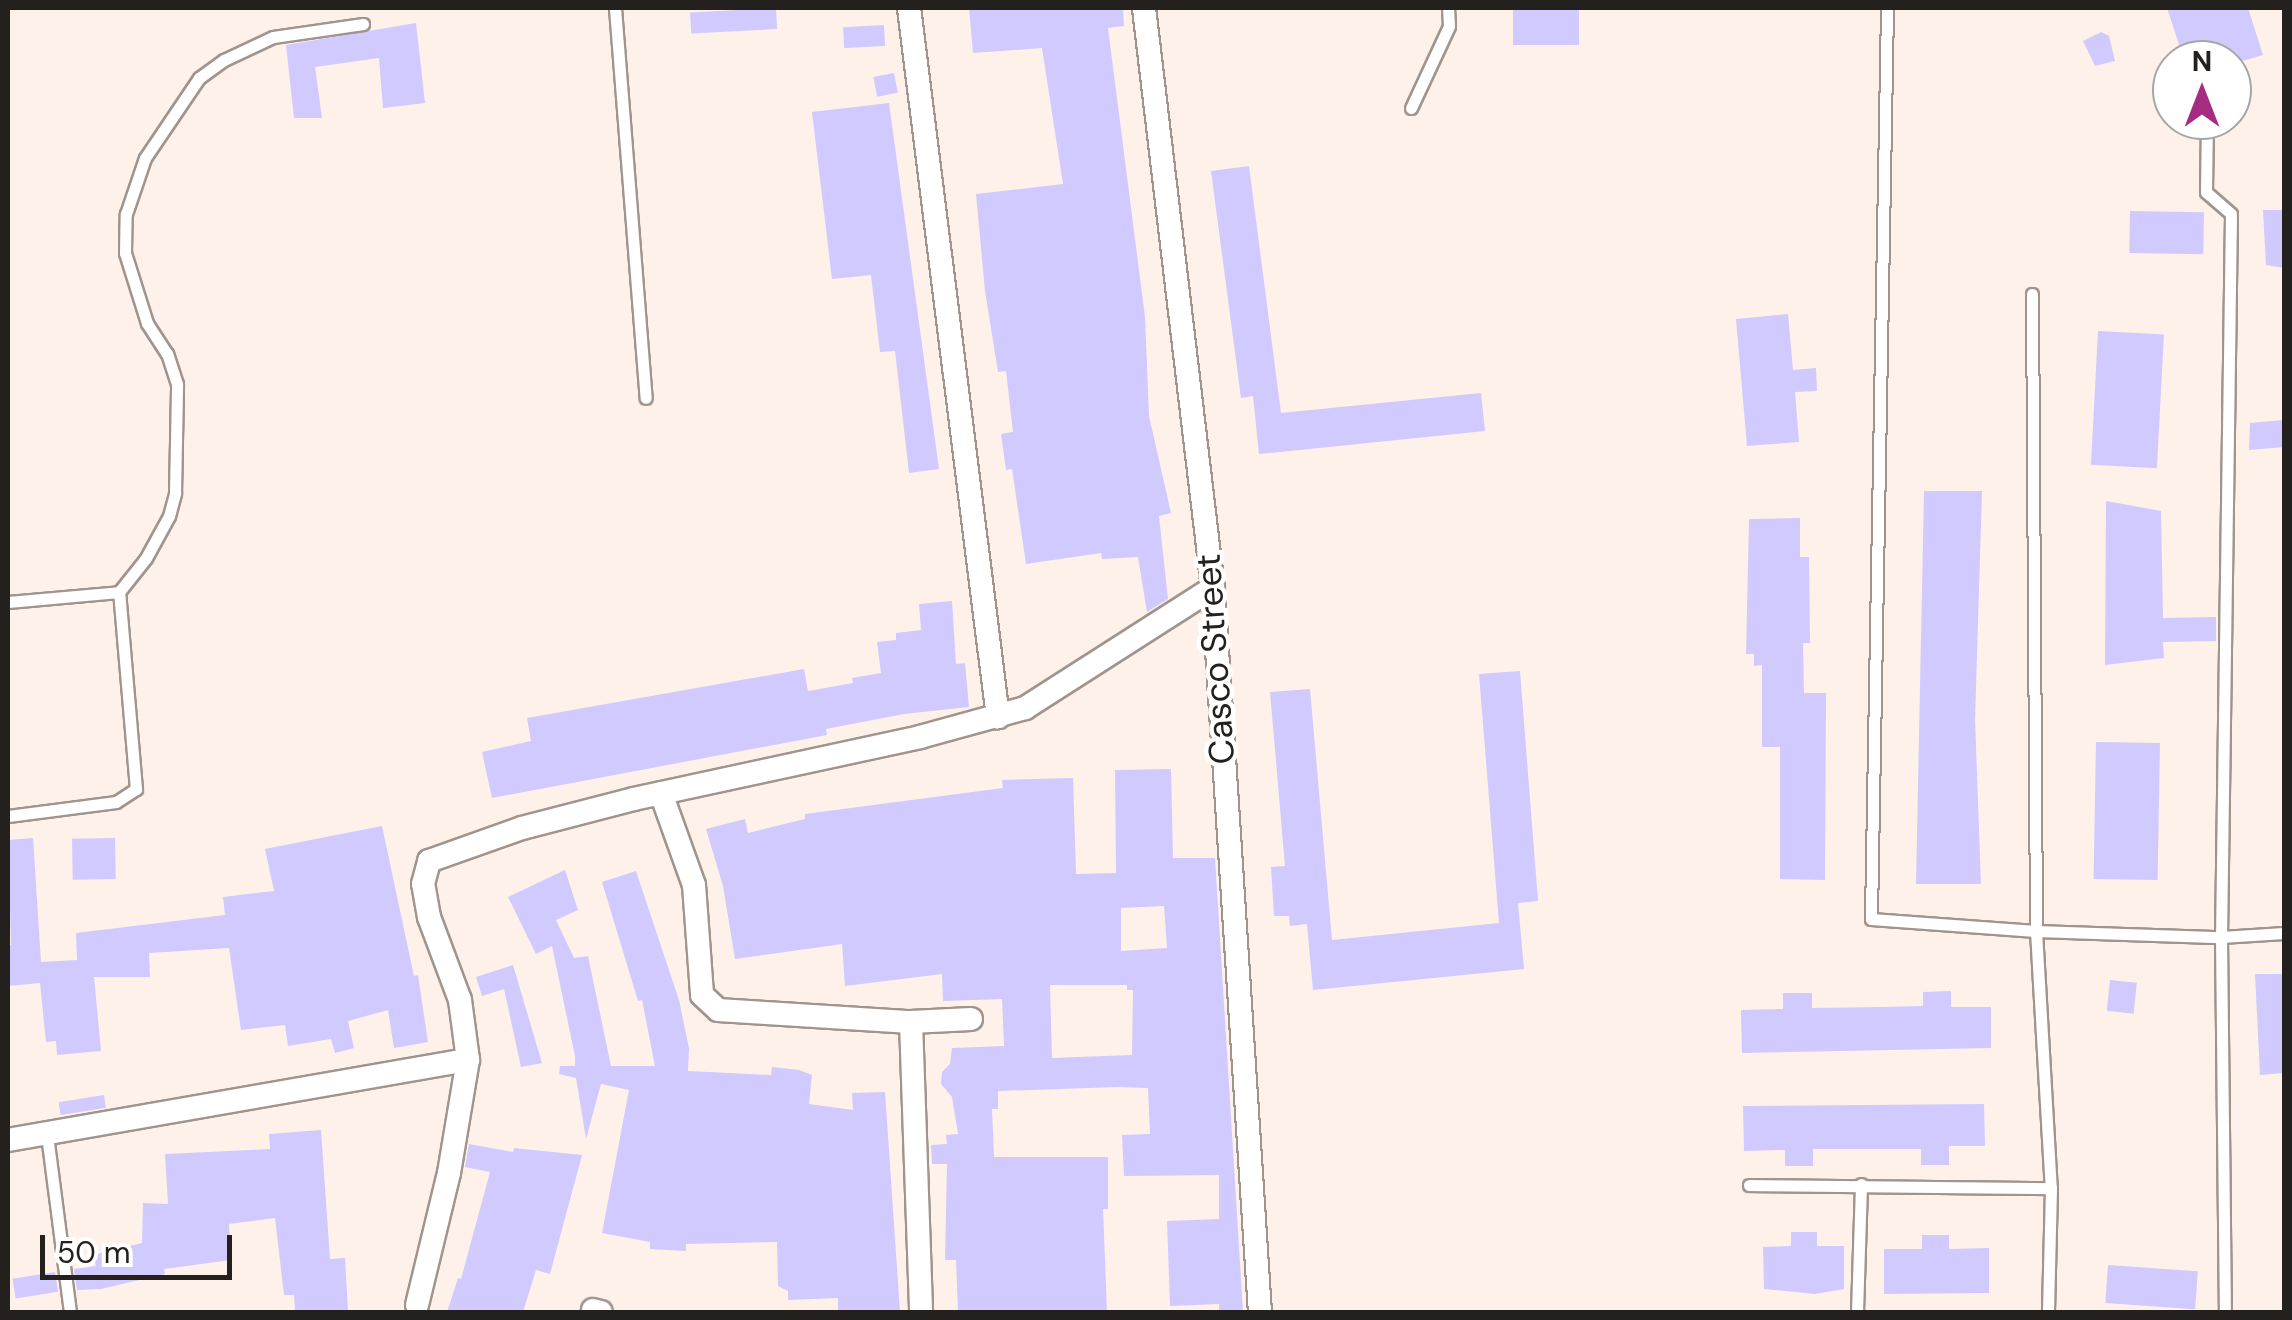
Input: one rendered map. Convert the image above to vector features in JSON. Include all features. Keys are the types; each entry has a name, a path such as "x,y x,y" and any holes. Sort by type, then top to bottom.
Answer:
{"street":[{"path":"908,8 998,717"},
{"name":"Casco Street","path":"1144,8 1213,588 1260,1312"},
{"path":"417,1305 448,1173 468,1060 460,1000 429,917 423,884 429,861 522,828 1024,708 1213,588"},
{"path":"661,793 694,886 702,995 718,1010 911,1022 971,1019"},
{"path":"911,1022 921,1312"},
{"path":"8,1140 468,1060"}],"lane":[{"path":"615,8 646,398"},
{"path":"1410,108 1448,26 1448,8"},
{"path":"1886,8 1870,919 2036,931 2222,937 2284,933"},
{"path":"8,816 116,802 136,789 120,592 146,558 169,516 175,493 177,384 168,354 147,323 125,253 126,214 145,158 200,78 224,60 273,37 364,24"},
{"path":"2207,140 2206,192 2231,214 2222,937 2225,1312"},
{"path":"2032,294 2036,931 2051,1188 2048,1312"},
{"path":"8,602 120,592"},
{"path":"47,1135 70,1312"},
{"path":"1857,1312 1861,1184"},
{"path":"1750,1185 2051,1188"}],"building":[{"path":"776,8 777,29 691,33 690,13"},
{"path":"969,8 1123,8 1124,26 1108,28 1145,317 1149,416 1171,513 1159,516 1168,599 1147,612 1138,557 1102,559 1101,553 1026,564 1012,469 1006,470 1001,434 1013,432 1006,371 998,372 985,291 976,194 1063,184 1042,48 973,53"},
{"path":"1513,8 1579,8 1579,45 1513,45"},
{"path":"2167,8 2248,8 2263,55 2252,58 2252,40 2177,40"},
{"path":"416,23 425,103 383,108 379,58 315,67 322,118 294,118 286,45"},
{"path":"884,25 885,46 844,48 843,27"},
{"path":"2101,32 2109,36 2115,61 2095,66 2083,41"},
{"path":"894,73 898,93 877,97 873,77"},
{"path":"889,103 939,469 909,473 895,351 880,352 871,275 832,279 812,112"},
{"path":"1249,166 1281,413 1481,393 1485,431 1259,454 1253,396 1241,398 1211,171"},
{"path":"2263,210 2284,210 2284,268 2266,265"},
{"path":"2130,211 2204,212 2203,254 2129,253"},
{"path":"1788,314 1793,370 1816,368 1817,391 1795,392 1799,442 1747,446 1736,319"},
{"path":"2098,331 2164,334 2157,468 2091,465"},
{"path":"2284,420 2284,447 2249,450 2250,423"},
{"path":"1924,491 1982,491 1975,720 1981,884 1916,884"},
{"path":"2106,501 2161,511 2163,618 2216,617 2216,641 2163,642 2164,658 2105,665"},
{"path":"1800,518 1800,557 1809,557 1810,643 1803,643 1804,693 1826,693 1825,880 1780,879 1780,747 1762,747 1762,665 1754,666 1754,654 1746,654 1749,519"},
{"path":"952,601 956,664 965,663 969,707 904,714 826,729 827,735 492,798 482,752 531,741 527,718 804,669 808,691 853,683 852,678 881,673 877,642 896,640 896,633 921,630 919,604"},
{"path":"1520,671 1538,901 1518,903 1524,969 1313,990 1307,924 1290,926 1289,916 1274,916 1271,867 1285,866 1270,692 1310,689 1332,940 1499,923 1479,674"},
{"path":"2096,742 2160,743 2158,880 2094,879"},
{"path":"1171,769 1173,858 1215,858 1243,1312 1219,1312 1219,1304 1170,1306 1167,1221 1219,1219 1219,1175 1124,1176 1122,1135 1150,1134 1148,1088 1118,1087 998,1091 998,1109 992,1109 994,1157 1108,1157 1108,1209 1103,1209 1107,1312 958,1312 956,1260 945,1260 947,1164 932,1164 931,1145 947,1144 946,1135 958,1134 952,1097 941,1084 952,1048 1004,1046 1002,999 943,1001 942,974 845,986 842,944 735,959 723,886 706,829 745,819 748,833 805,819 805,814 1003,788 1002,780 1073,778 1076,874 1116,873 1115,770","holes":["1164,906 1167,948 1121,951 1121,908","1050,985 1127,985 1127,990 1133,990 1132,1055 1052,1058"]},
{"path":"382,826 414,976 418,975 428,1042 394,1048 388,1010 348,1021 354,1048 335,1053 331,1039 288,1046 285,1025 241,1030 229,948 149,953 150,977 94,977 101,1051 57,1055 56,1041 46,1042 40,983 8,986 8,840 33,838 41,962 77,960 76,933 225,915 223,897 274,891 265,849"},
{"path":"115,838 116,879 73,880 72,839"},
{"path":"565,870 578,910 556,920 574,958 588,956 611,1066 655,1066 642,1000 638,1001 602,882 636,871 679,1000 689,1048 688,1071 771,1075 772,1067 799,1070 812,1075 809,1104 853,1110 852,1093 885,1092 900,1312 838,1312 838,1298 788,1300 788,1291 778,1286 777,1242 686,1244 686,1251 650,1249 650,1242 602,1233 629,1090 601,1084 586,1139 576,1078 559,1074 560,1066 575,1066 575,1056 552,946 536,954 508,897"},
{"path":"513,965 542,1063 521,1067 504,989 482,996 476,977"},
{"path":"2255,974 2284,974 2284,1073 2260,1075"},
{"path":"2110,980 2137,983 2134,1014 2107,1011"},
{"path":"1951,991 1951,1007 1991,1007 1991,1048 1742,1053 1741,1010 1783,1009 1783,993 1812,993 1812,1008 1923,1006 1923,992"},
{"path":"104,1095 106,1108 61,1115 59,1102"},
{"path":"1984,1104 1985,1146 1949,1146 1949,1165 1921,1165 1921,1149 1813,1149 1813,1166 1785,1166 1785,1150 1744,1151 1743,1106"},
{"path":"321,1130 330,1259 345,1258 348,1312 295,1312 294,1295 284,1295 275,1218 229,1224 231,1260 164,1269 165,1274 101,1289 77,1290 74,1269 96,1266 93,1255 142,1243 143,1203 168,1204 165,1154 270,1149 269,1134"},
{"path":"469,1144 513,1152 514,1148 582,1155 550,1274 536,1270 523,1312 447,1312 458,1278 461,1279 490,1172 465,1167"},
{"path":"1791,1232 1817,1232 1817,1246 1844,1246 1844,1289 1815,1294 1764,1289 1763,1247 1791,1246"},
{"path":"1922,1235 1949,1235 1949,1249 1989,1248 1989,1293 1884,1294 1884,1249 1922,1249"},
{"path":"2108,1265 2198,1271 2195,1309 2105,1303"},
{"path":"55,1272 58,1292 16,1298 13,1279"}]}
